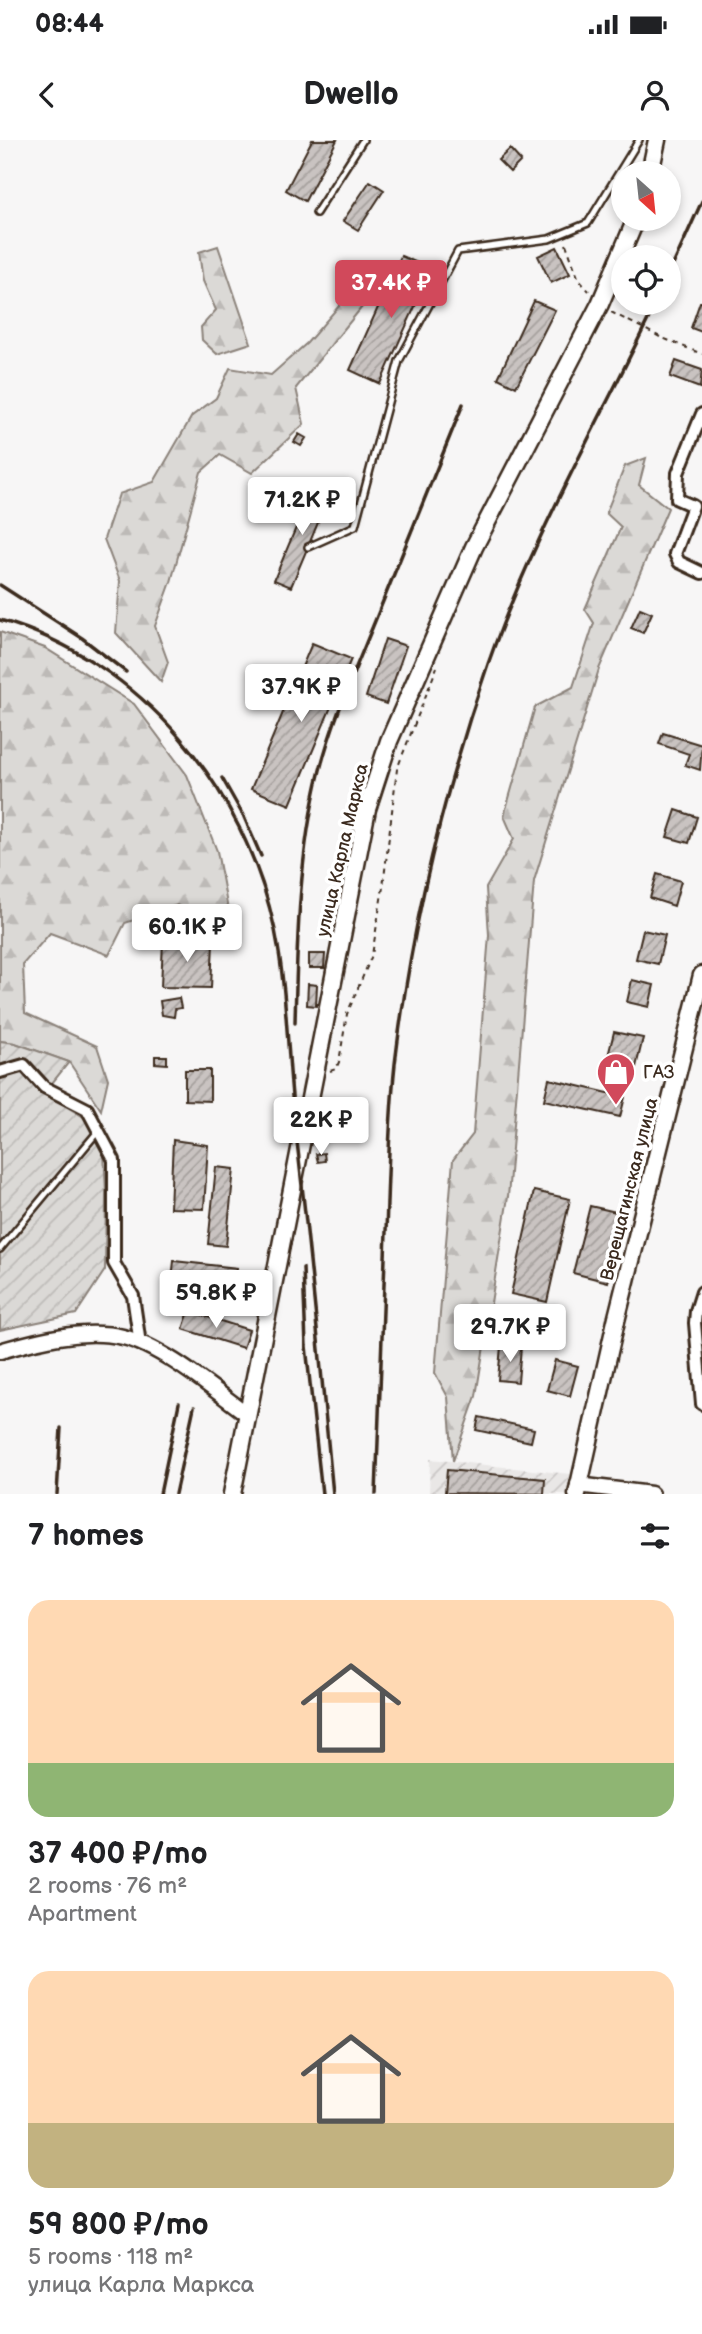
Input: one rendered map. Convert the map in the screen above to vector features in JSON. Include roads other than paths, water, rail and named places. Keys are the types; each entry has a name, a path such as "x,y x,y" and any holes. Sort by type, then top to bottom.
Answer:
{"main road":[{"path":"652,161 656,140"},
{"name":"улица Карла Маркса","path":"232,1494 367,809 389,741 474,547 600,303 632,231"},
{"name":"Верещагинская улица","path":"578,1489 619,1307 702,975"}],"street":[{"path":"702,414 678,473 677,499 693,506 675,554 679,562 702,572"},
{"path":"0,1072 24,1065 44,1087 86,1108 114,1160 114,1263 134,1296 141,1343"},
{"path":"702,1292 695,1324 702,1404"},
{"path":"0,1351 50,1339 93,1335 118,1336 141,1343 163,1356 247,1414"},
{"path":"578,1489 651,1494"}],"lane":[{"path":"316,213 363,140"},
{"path":"308,547 355,526 399,361 457,251 549,239 587,223 639,140"},
{"path":"0,1249 95,1135"}],"railway":[{"path":"681,247 702,201"},
{"path":"376,1494 393,1085 410,963 431,862 457,762 506,617 545,526 650,315"},
{"path":"295,1023 303,864 320,770 345,695 463,404"},
{"path":"0,585 82,638 126,672"},
{"path":"0,620 51,639 99,666 141,698 179,737 212,780 239,827 260,877 275,930 282,978 292,1101 333,1494"},
{"path":"222,778 244,817 261,856"},
{"path":"303,1268 306,1346 322,1494"},
{"path":"160,1494 179,1403"},
{"path":"175,1494 194,1407"},
{"path":"57,1494 61,1428"}],"place":[{"name":"ГАЗ","path":"616,1106"}]}
